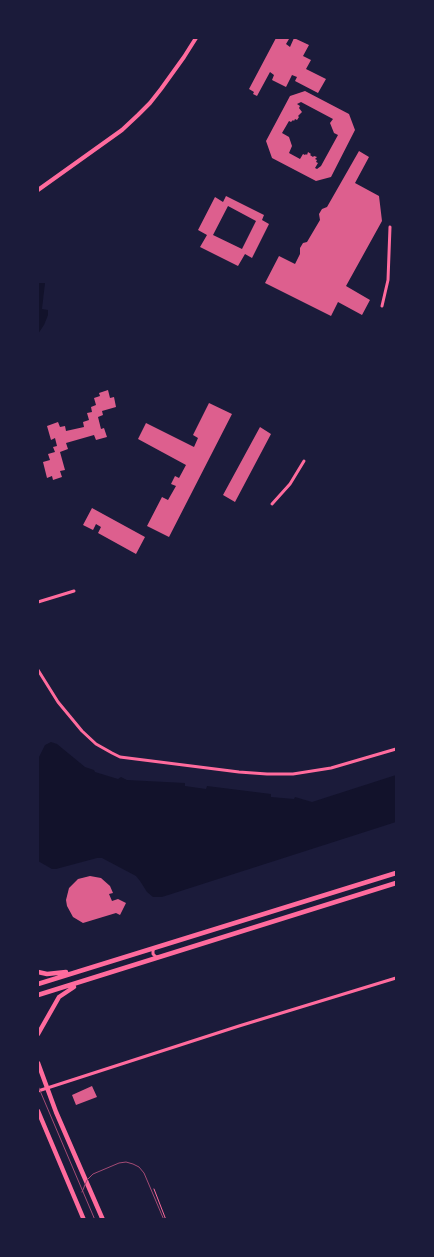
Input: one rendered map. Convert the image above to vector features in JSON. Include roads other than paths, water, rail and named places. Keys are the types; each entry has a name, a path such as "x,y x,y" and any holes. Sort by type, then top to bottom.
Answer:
{"main road":[{"path":"38,984 396,873"},
{"path":"38,995 396,883"},
{"path":"38,972 47,974 77,971"},
{"path":"38,1034 59,997 70,988 90,979"},
{"path":"38,1063 56,1112 102,1220"},
{"path":"38,1111 84,1220"}],"street":[{"path":"38,190 122,130 150,104 196,38"},
{"path":"382,306 388,280 390,227"},
{"path":"272,504 285,490 304,461"},
{"path":"38,602 74,591"},
{"path":"38,670 58,702 82,731 103,749 120,757 239,772 293,774 331,768 396,749"},
{"path":"155,948 153,954 160,958"},
{"path":"38,1091 396,978"}],"tram line":[{"path":"38,1086 95,1220"},
{"path":"82,1192 87,1180 93,1174 119,1163 133,1164 144,1173 164,1220"}]}
